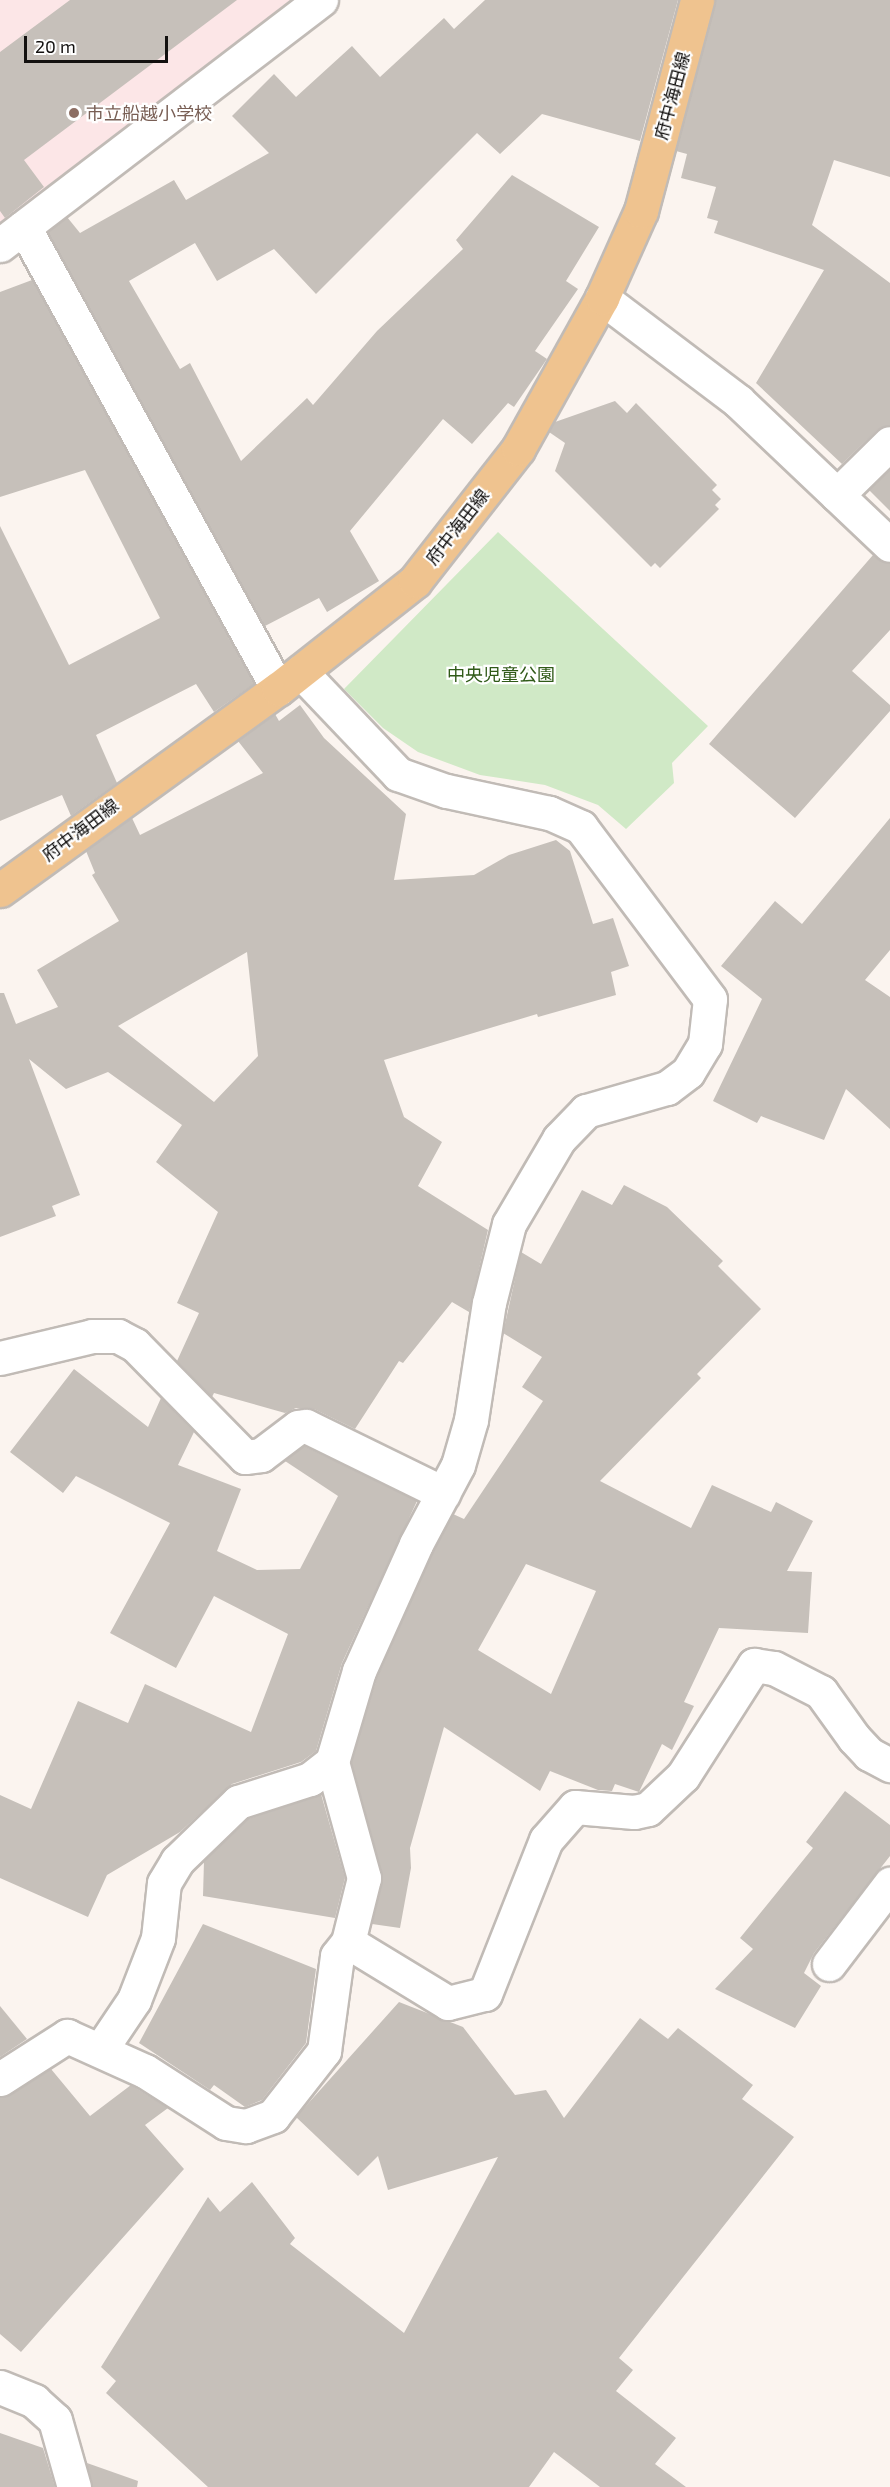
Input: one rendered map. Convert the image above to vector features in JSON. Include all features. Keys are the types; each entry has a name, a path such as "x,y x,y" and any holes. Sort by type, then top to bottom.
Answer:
{"main road":[{"name":"府中海田線","path":"0,890 290,680 415,581 518,449 602,298 641,212 697,0"}],"street":[{"path":"0,2079 67,2036 101,2049 145,2071 226,2123 246,2126 273,2116 324,2051 337,1956 348,1942 364,1878 332,1762 359,1671 458,1465 471,1420 489,1303 509,1224 559,1139 586,1111 667,1088 688,1072 705,1044 710,999 581,827 549,813 446,791 398,774 290,680 12,236 321,0"},
{"path":"602,298 738,401 890,545"},
{"path":"837,495 890,443"},
{"path":"0,1358 92,1336 117,1336 135,1345 245,1457 261,1455 298,1427 306,1426 443,1493"},
{"path":"348,1942 448,2003 486,1994 546,1840 574,1807 634,1812 648,1809 683,1776 754,1665 774,1668 821,1692 854,1738 869,1754 890,1765"},
{"path":"101,2049 134,2000 158,1938 164,1883 177,1861 238,1802 309,1779 332,1762"},
{"path":"829,1964 890,1884"},
{"path":"0,2387 34,2401 55,2420 74,2487"}],"shaded area":[{"name":"市立船越小学校","path":"0,0 297,0 0,226"}],"green space":[{"name":"中央児童公園","path":"498,532 708,726 672,763 674,783 626,829 598,805 545,785 480,775 418,752 383,728 344,689"}],"building":[{"name":"市立船越小学校","path":"70,0 237,0 24,160 44,187 5,218 0,211 0,52"},
{"path":"485,0 678,0 640,141 542,114 500,154 477,133 316,294 274,249 217,281 195,243 129,281 180,369 190,363 241,461 307,398 313,405 377,331 463,249 456,240 512,175 599,227 566,281 578,289 535,351 547,359 514,407 508,403 472,444 443,419 350,531 379,581 327,612 319,598 265,626 48,232 67,217 80,233 174,180 186,200 269,153 232,116 274,74 296,97 352,46 380,77 444,18 454,29"},
{"path":"715,0 890,0 890,177 834,160 812,225 890,283 890,425 877,430 842,464 756,383 824,270 714,233 718,221 707,218 716,187 681,178 687,154 676,151"},
{"path":"32,280 254,684 214,712 196,684 96,735 117,783 71,816 62,795 0,821 0,526 69,665 160,618 85,470 0,497 0,292"},
{"path":"615,401 627,413 636,403 717,485 712,490 721,499 715,505 719,509 660,568 655,563 651,567 555,471 565,443 549,432 555,422"},
{"path":"890,469 890,511 869,490"},
{"path":"873,555 890,563 890,630 852,671 890,705 890,711 795,818 709,744"},
{"path":"300,705 324,738 406,814 394,880 474,875 509,855 556,840 570,851 593,924 613,918 629,966 611,972 616,995 538,1017 537,1014 384,1060 404,1117 442,1142 418,1186 488,1230 469,1312 452,1302 403,1363 399,1361 355,1429 314,1409 296,1408 285,1413 214,1393 212,1397 177,1361 199,1313 177,1303 218,1212 156,1162 182,1125 108,1072 66,1089 29,1059 80,1195 52,1206 56,1216 0,1237 0,993 4,993 16,1024 58,1007 37,970 119,921 92,875 95,873 86,851 132,818 140,835 263,773 238,741 275,714 279,721","holes":["247,952 258,1056 214,1102 118,1026"]},
{"path":"890,818 890,950 865,980 890,997 890,1129 846,1089 824,1140 761,1116 757,1123 713,1101 762,999 721,966 775,901 802,924"},
{"path":"624,1185 667,1207 723,1261 718,1266 761,1309 697,1374 701,1378 600,1481 691,1528 712,1485 771,1512 776,1502 813,1521 787,1571 812,1572 808,1633 719,1628 684,1702 694,1706 672,1750 662,1744 639,1792 615,1784 612,1791 598,1790 550,1771 540,1791 444,1727 410,1848 411,1868 400,1928 372,1924 382,1874 351,1762 377,1678 433,1552 453,1514 464,1519 543,1401 522,1387 542,1357 503,1333 521,1252 541,1264 582,1190 612,1205","holes":["526,1564 596,1591 551,1694 478,1650"]},
{"path":"74,1369 148,1427 161,1398 194,1432 178,1465 241,1489 217,1551 257,1570 300,1569 338,1496 285,1461 304,1446 417,1501 342,1663 316,1751 301,1762 232,1784 180,1832 107,1875 88,1917 0,1878 0,1795 31,1809 78,1701 128,1723 145,1684 251,1732 288,1634 214,1596 176,1668 110,1633 170,1523 76,1476 63,1493 10,1452"},
{"path":"845,1791 890,1825 890,1856 814,1953 804,1973 821,1986 795,2028 715,1989 753,1949 740,1938 813,1848 806,1842"},
{"path":"321,1794 345,1878 335,1918 203,1896 204,1861 248,1819"},
{"path":"203,1924 316,1969 306,2043 262,2100 245,2107 214,2085 210,2090 139,2043"},
{"path":"399,2002 463,2027 515,2095 546,2090 564,2118 640,2018 668,2039 678,2028 753,2085 742,2099 794,2137 619,2358 633,2370 616,2391 676,2438 655,2464 686,2487 600,2487 554,2452 529,2487 208,2487 106,2393 116,2381 101,2367 208,2197 220,2212 252,2182 295,2238 290,2244 404,2333 498,2157 388,2190 378,2156 358,2176 296,2117"},
{"path":"0,2006 27,2039 0,2057"},
{"path":"51,2069 90,2116 131,2085 168,2108 145,2125 184,2169 21,2352 0,2334 0,2098"},
{"path":"0,2433 43,2448 55,2487 0,2487"},
{"path":"87,2463 138,2481 137,2487 92,2487"}],"place":[{"name":"市立船越小学校","path":"74,113"}]}
